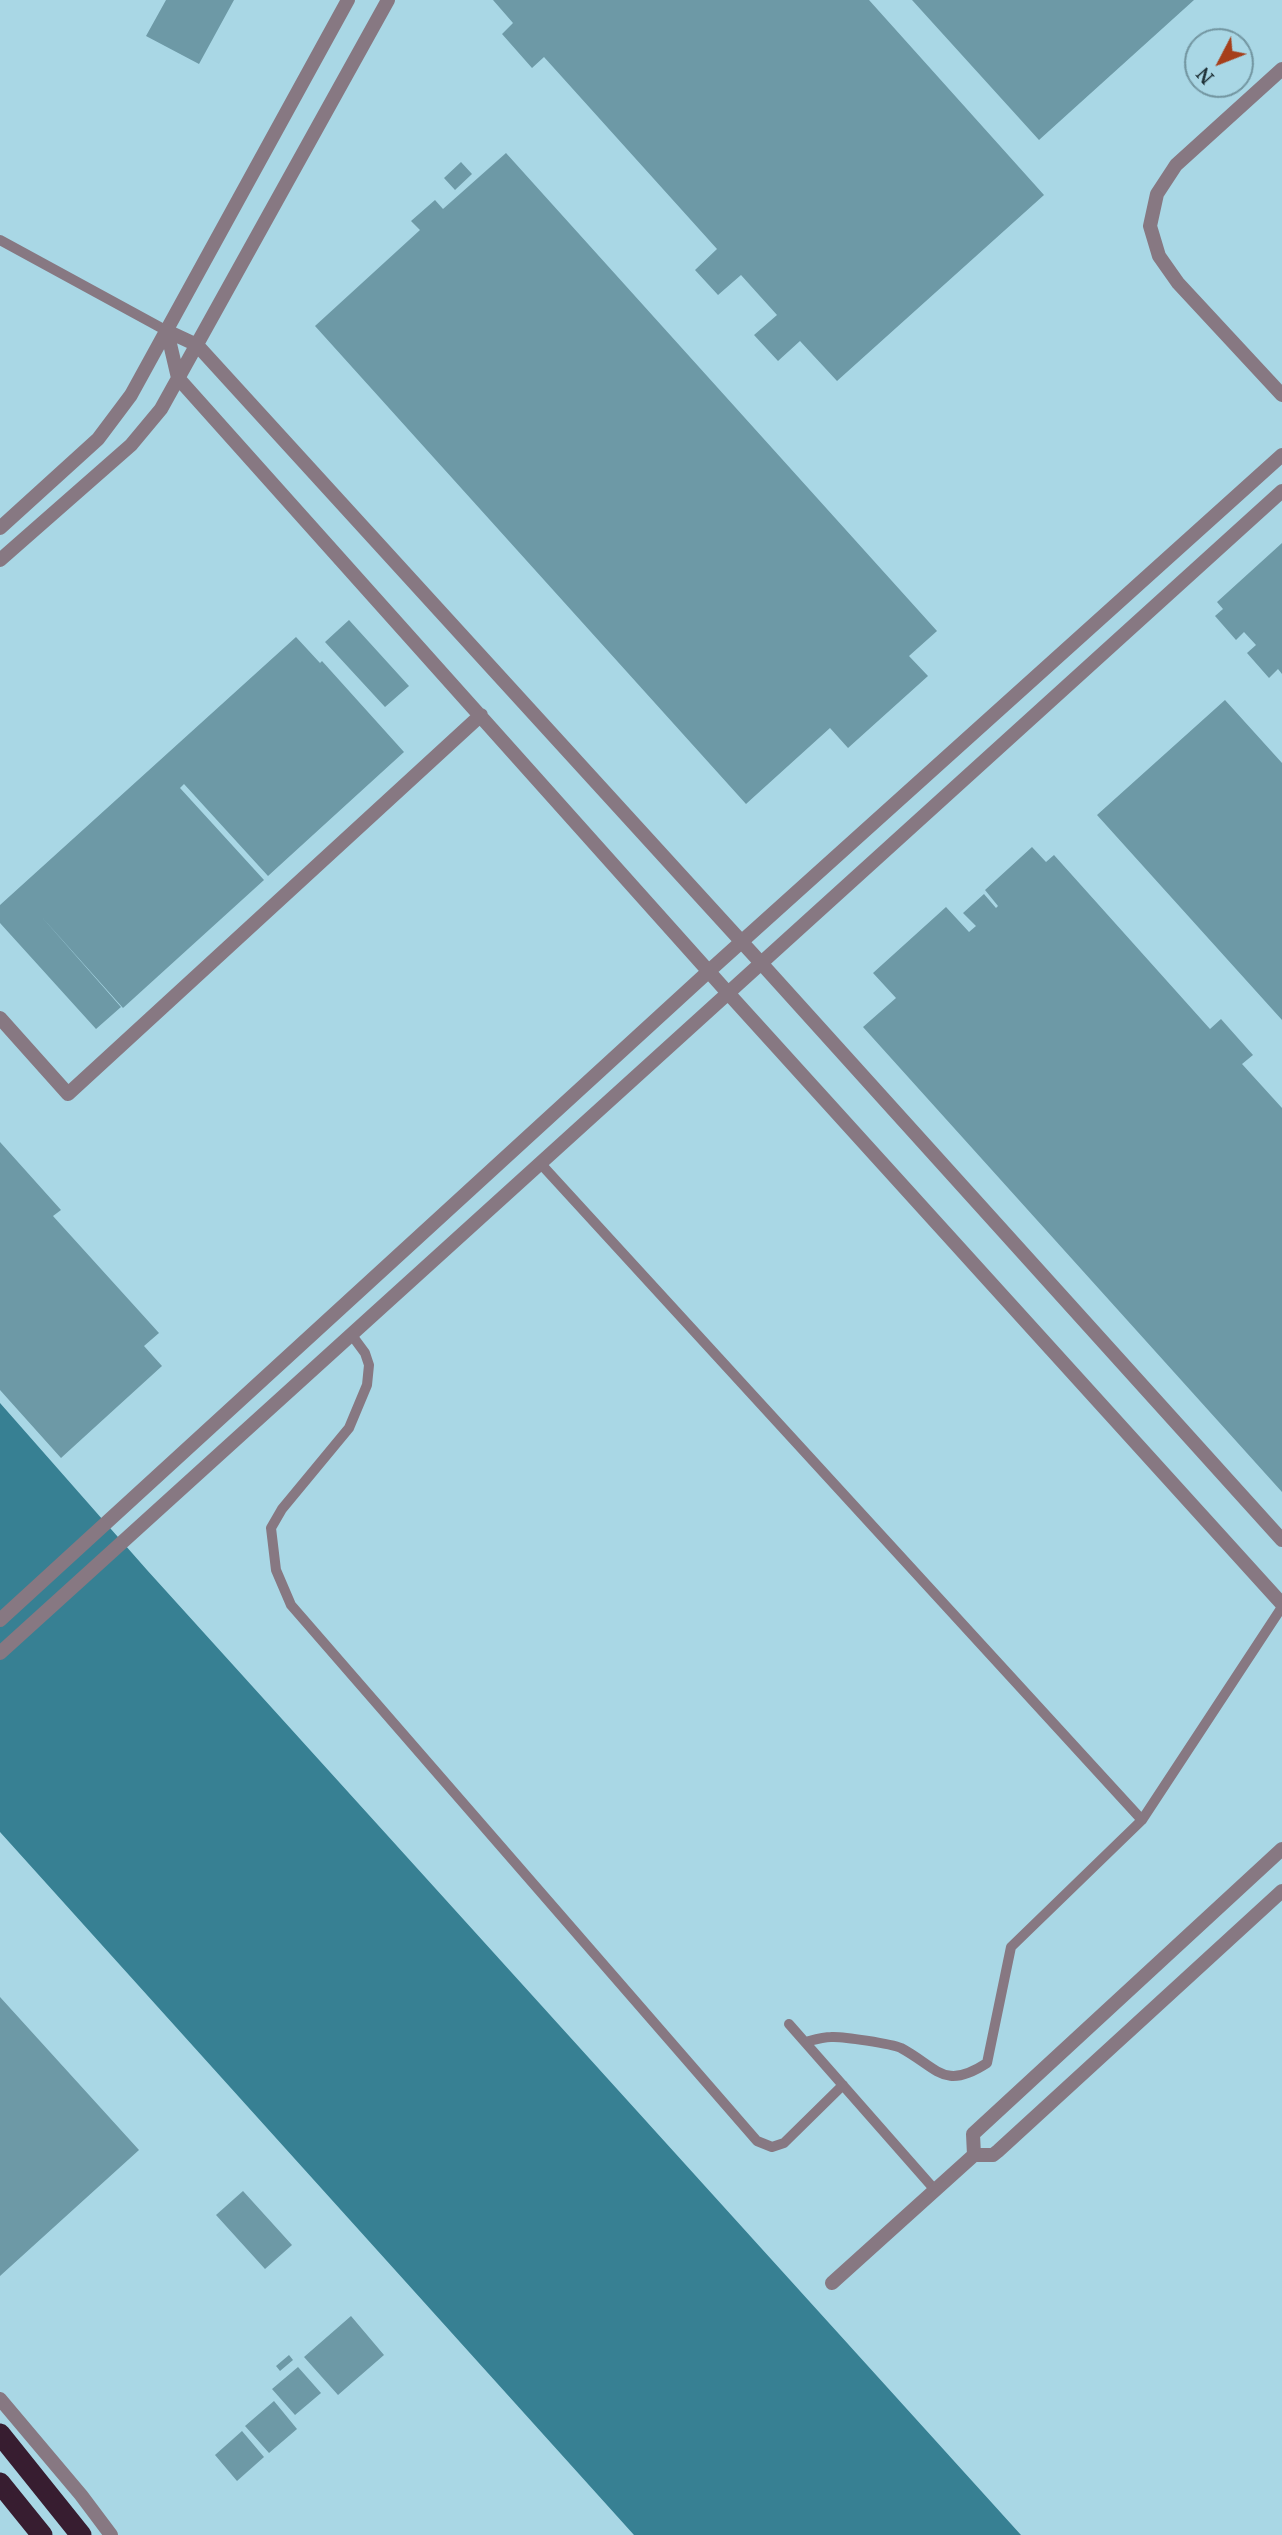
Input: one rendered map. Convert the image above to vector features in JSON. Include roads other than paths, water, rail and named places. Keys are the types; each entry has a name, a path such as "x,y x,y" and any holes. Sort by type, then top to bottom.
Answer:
{"highway":[{"path":"0,2434 81,2535"},
{"path":"0,2483 42,2535"}],"street":[{"path":"0,528 98,439 131,395 348,0"},
{"path":"0,560 131,444 161,410 388,0"},
{"path":"1282,69 1177,165 1157,194 1150,226 1159,256 1178,283 1282,395"},
{"path":"167,331 197,345 761,963 1282,1541"},
{"path":"167,331 178,379 728,993 1282,1605"},
{"path":"0,1620 709,971 1282,455"},
{"path":"0,1653 1282,491"},
{"path":"0,1018 68,1094 481,715"},
{"path":"974,2155 973,2134 1282,1849"},
{"path":"832,2283 974,2155 993,2155 998,2151 1282,1891"},
{"path":"0,2399 111,2535"}],"lane":[{"path":"0,240 167,331"},
{"path":"540,1163 1142,1820"},
{"path":"351,1334 365,1353 369,1365 367,1385 349,1428 282,1509 271,1528 276,1570 291,1605 757,2141 772,2147 784,2143 843,2085"},
{"path":"804,2042 832,2036 899,2047 939,2072 956,2078 970,2074 987,2063 1011,1947 1142,1820 1282,1605"},
{"path":"789,2024 935,2190"}],"water":[{"path":"0,1403 147,1570 1021,2535 634,2535 0,1832"}]}
